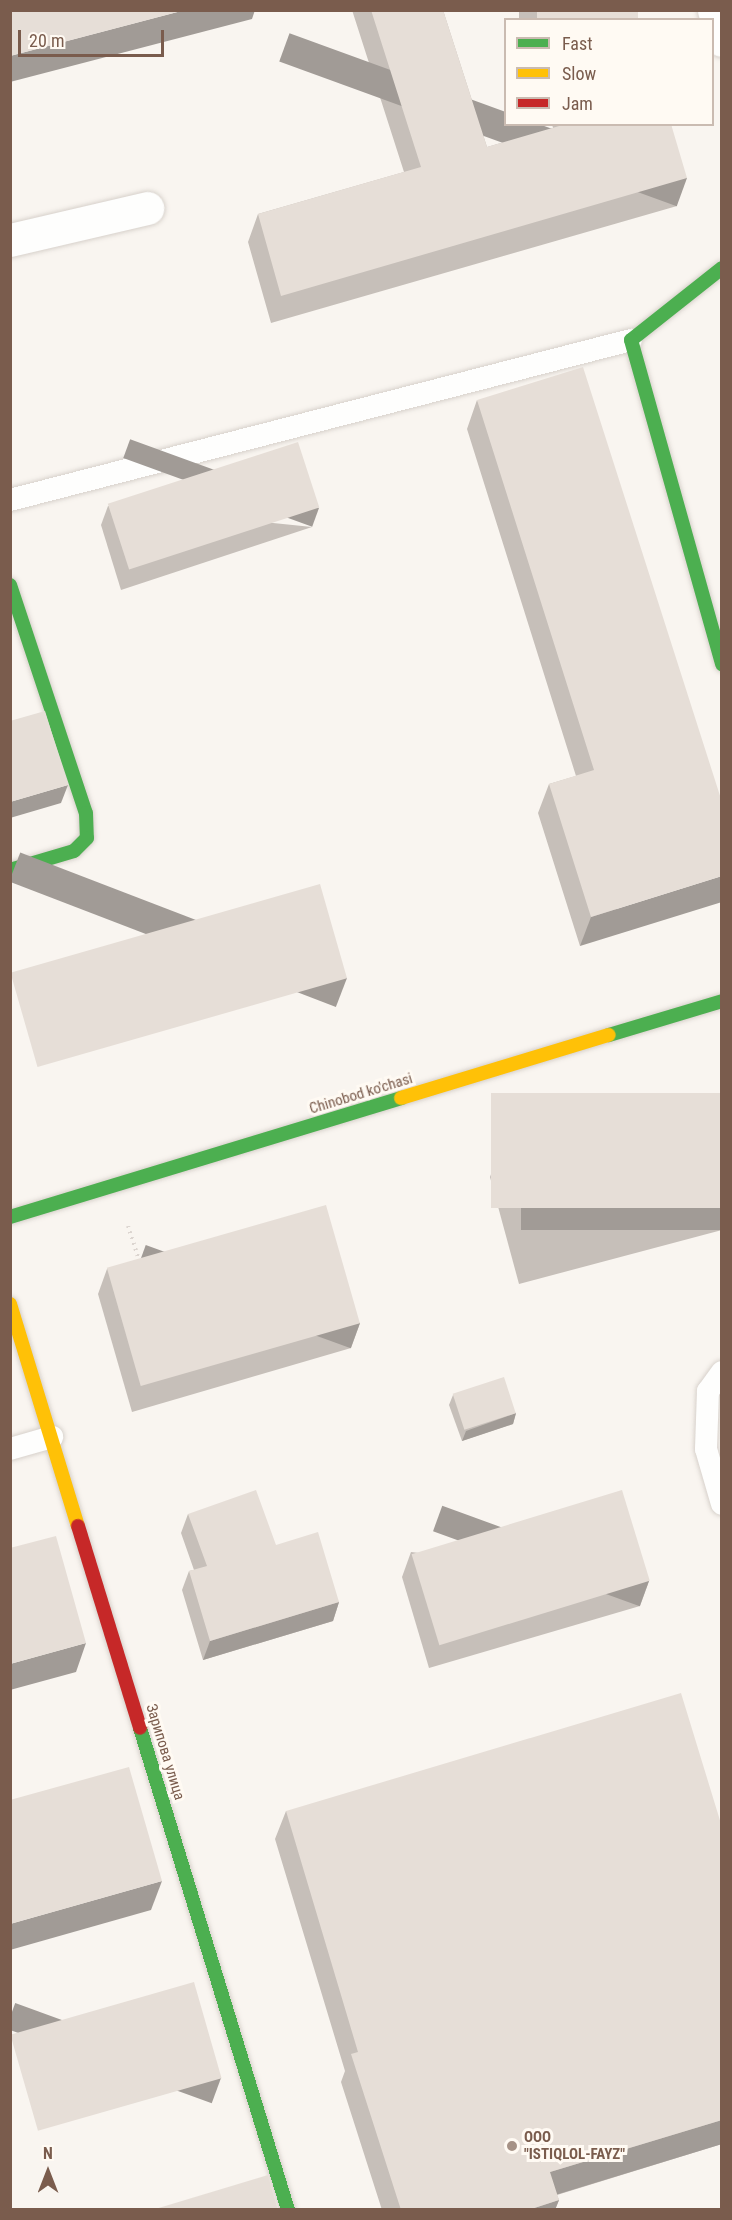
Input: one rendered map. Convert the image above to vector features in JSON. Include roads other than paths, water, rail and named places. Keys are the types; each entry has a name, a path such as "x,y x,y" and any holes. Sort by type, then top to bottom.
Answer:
{"street":[{"path":"714,10 722,39"},
{"path":"10,240 147,208"},
{"path":"722,268 631,340 722,664"},
{"path":"10,585 86,813 87,838 74,851 10,870"},
{"name":"Chinobod ko'chasi","path":"10,1218 722,1001"},
{"name":"Зарипова улица","path":"10,1304 288,2210"}],"lane":[{"path":"10,500 631,340"},
{"path":"722,1372 708,1391 706,1449 722,1504"},
{"path":"10,1449 52,1437"}],"place":[{"name":"ООО \"ISTIQLOL-FAYZ\"","path":"512,2146"}]}
